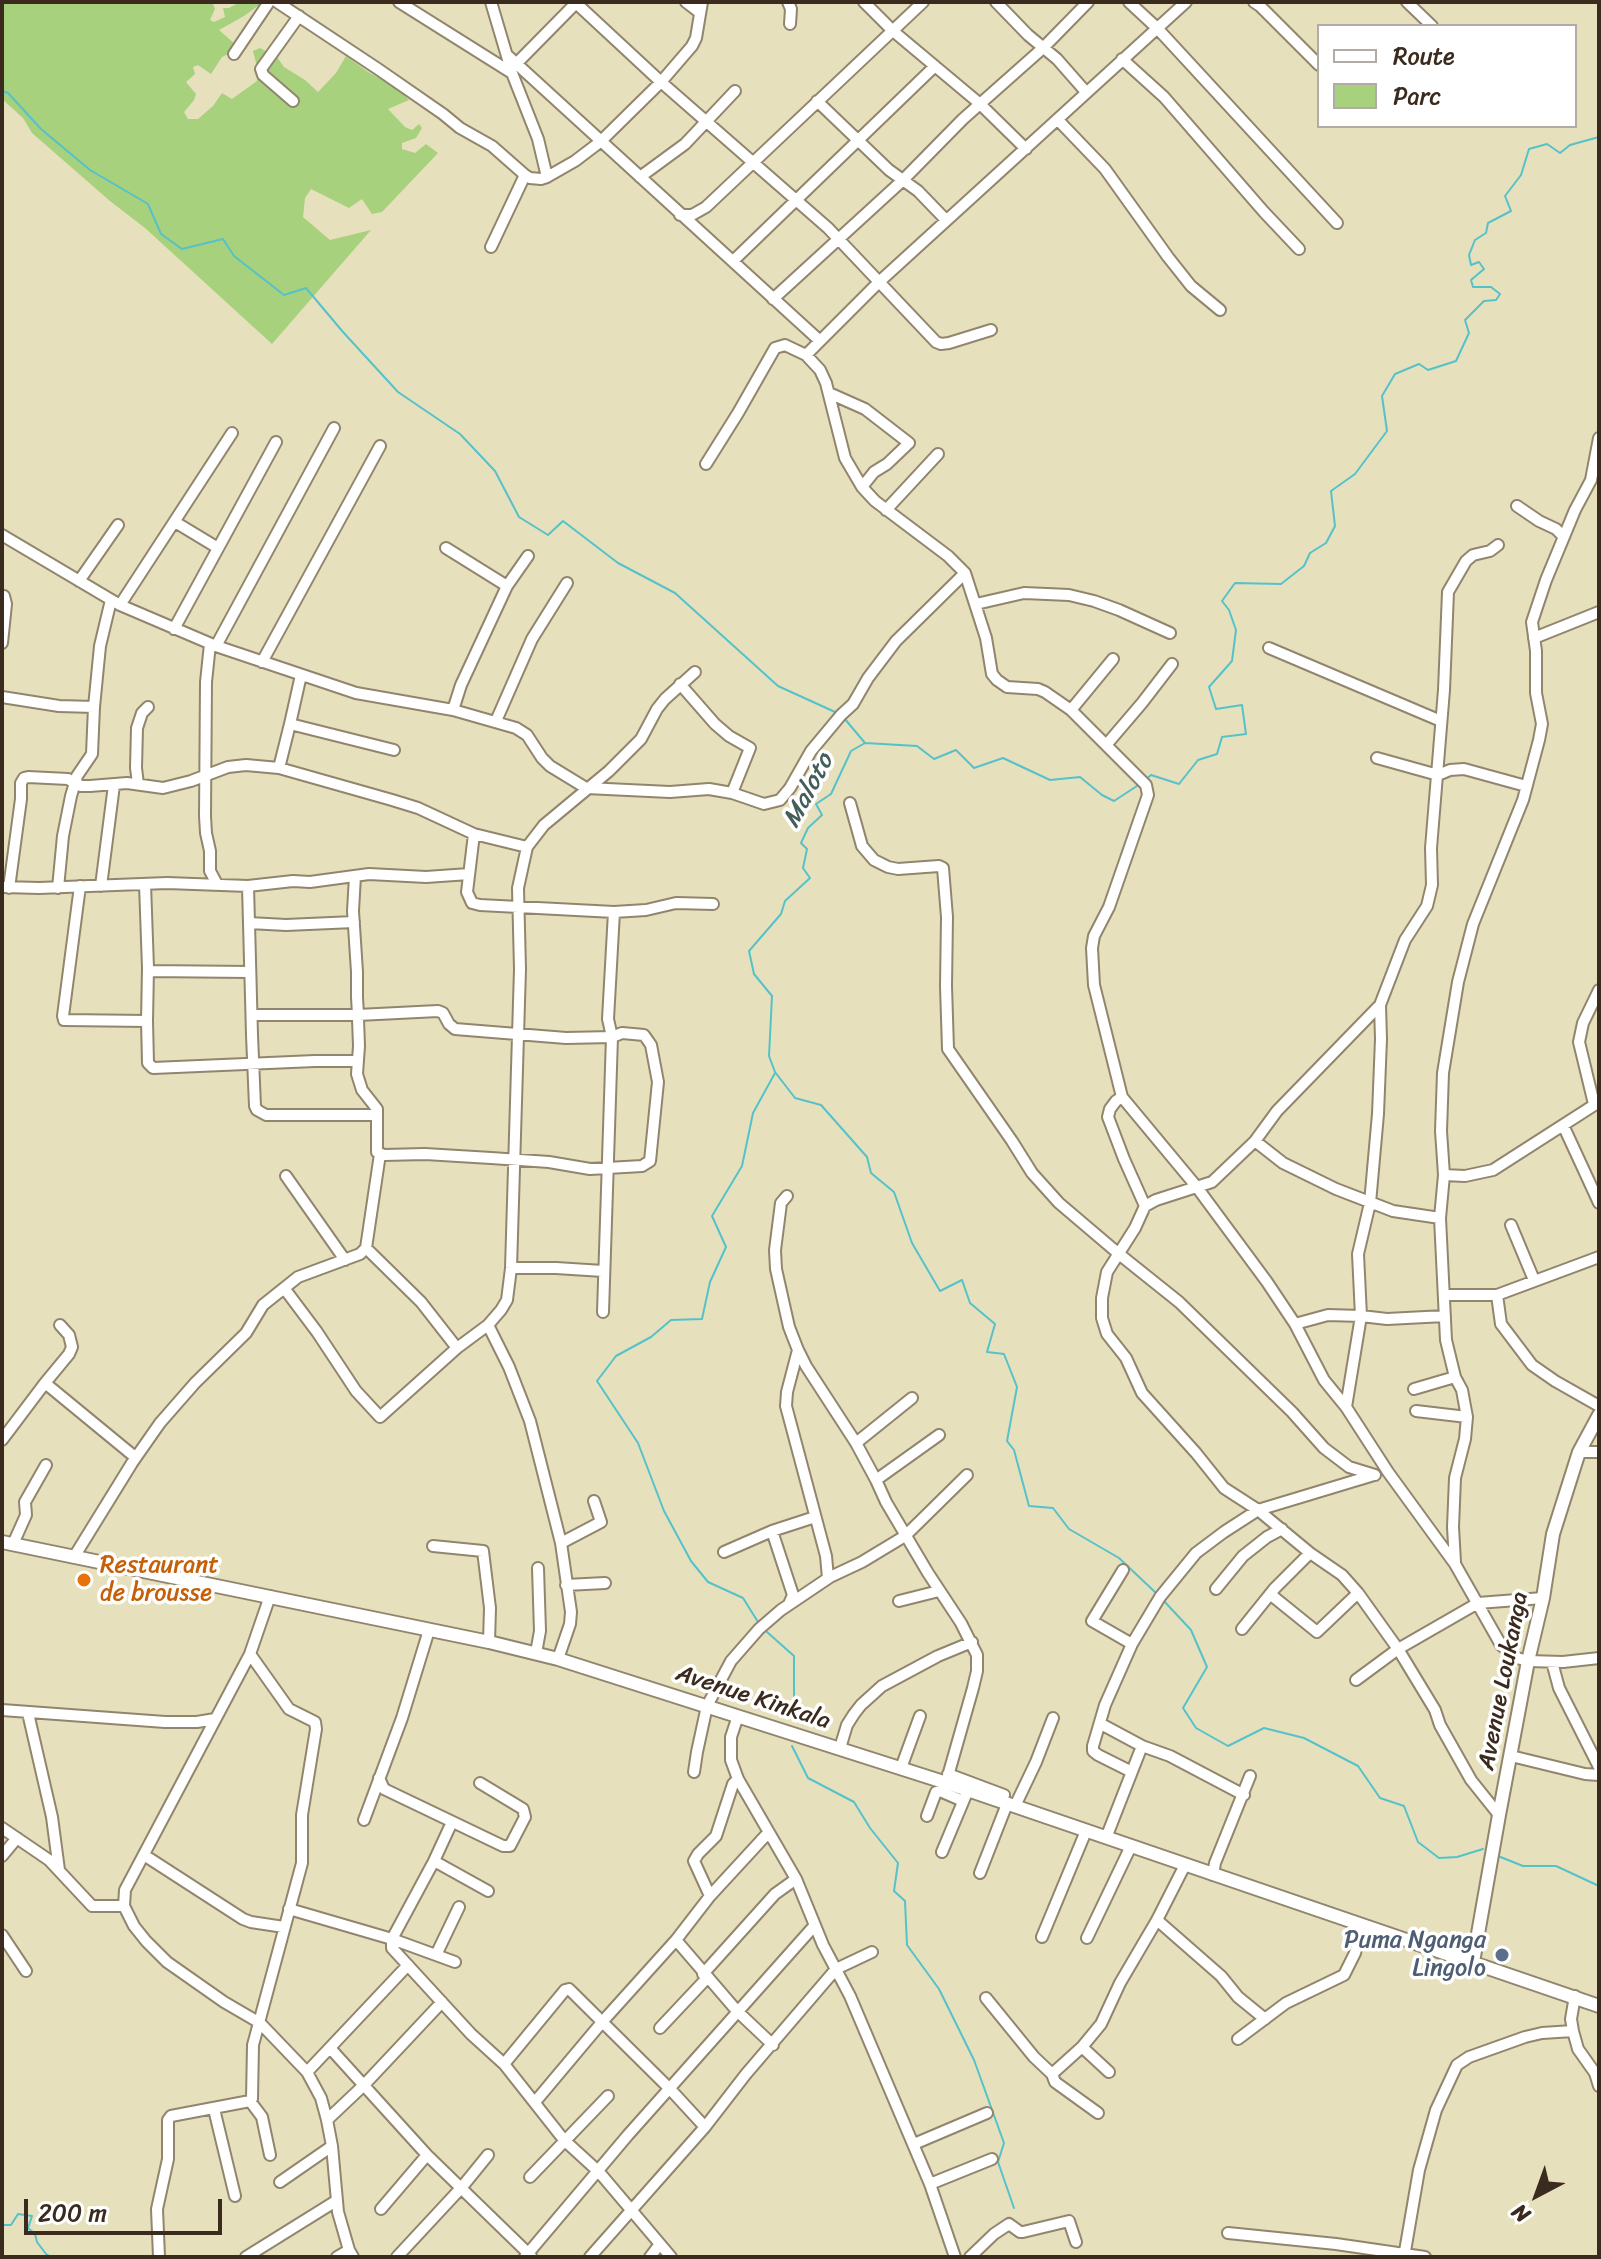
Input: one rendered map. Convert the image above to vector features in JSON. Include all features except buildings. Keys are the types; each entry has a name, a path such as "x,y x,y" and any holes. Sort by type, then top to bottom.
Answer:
{"main road":[{"name":"Avenue Loukanga","path":"1473,1962 1553,1534 1579,1452 1598,1420"},
{"name":"Avenue Kinkala","path":"8,1543 558,1659 972,1793 1009,1801 1106,1838 1599,2006"}],"street":[{"path":"234,54 269,2"},
{"path":"277,2 468,134 492,146 525,175 535,179 547,177 600,142 661,82 692,46 699,30 700,7 686,2"},
{"path":"399,2 514,69 640,177 820,341"},
{"path":"788,2 790,24"},
{"path":"864,2 893,31 979,103 1026,149"},
{"path":"680,215 692,215 706,207 923,2"},
{"path":"996,2 1057,59 1086,92"},
{"path":"773,299 903,180 979,103 1043,48 1088,2"},
{"path":"1129,2 1157,28 1337,223"},
{"path":"806,355 879,282 1186,2"},
{"path":"1254,2 1317,63"},
{"path":"1407,2 1430,24"},
{"path":"514,69 576,3 839,239 931,337 941,344 991,330"},
{"path":"496,5 507,55 534,125 547,177"},
{"path":"293,101 263,75 261,69 299,16"},
{"path":"1122,59 1173,106 1299,249"},
{"path":"733,261 935,66"},
{"path":"640,177 685,144 735,91"},
{"path":"817,101 946,220"},
{"path":"1058,120 1105,169 1191,286 1220,310"},
{"path":"491,247 525,175"},
{"path":"706,464 775,348 785,345 806,355 820,370 845,458 862,487 965,573 986,638 990,665 997,680 1007,687 1038,689 1071,710 1146,785 1148,795 1092,948 1094,985 1122,1097 1196,1186 1267,1282 1295,1324 1324,1380 1455,1564 1501,1645 1517,1658 1528,1661 1599,1658"},
{"path":"829,393 865,409 909,443 874,472 862,487"},
{"path":"217,884 210,871 205,775 206,682 213,645 334,428"},
{"path":"58,888 63,836 74,783 92,754 100,646 115,602 175,522 232,433"},
{"path":"1455,1564 1455,1478 1467,1417 1446,1340 1440,1218 1444,1175 1441,1131 1443,1073 1458,982 1473,924 1523,800 1539,740 1542,724 1536,693 1532,622 1560,533 1569,525 1591,480 1599,438"},
{"path":"174,629 276,442"},
{"path":"262,662 306,576 380,446"},
{"path":"886,510 938,454"},
{"path":"1517,506 1560,533"},
{"path":"175,522 218,548"},
{"path":"79,581 118,525"},
{"path":"2,535 115,602 213,645 367,696 453,710 516,728 527,735 550,766 586,788 670,792 709,789 764,804 780,800 811,751 853,704 896,641 965,573"},
{"path":"1346,1407 1361,1316 1358,1254 1370,1203 1378,1114 1380,1005 1405,940 1427,906 1432,885 1431,848 1448,592 1466,561 1498,545"},
{"path":"446,548 507,586"},
{"path":"453,710 461,685 507,586 528,556"},
{"path":"496,721 532,639 567,583"},
{"path":"976,604 1024,593 1069,595 1119,610 1170,633"},
{"path":"2,643 4,596"},
{"path":"1534,638 1599,612"},
{"path":"1269,648 1441,721"},
{"path":"1071,710 1113,659"},
{"path":"1107,744 1172,664"},
{"path":"284,1288 356,1391 380,1417 457,1348 488,1325 501,1310 507,1300 511,1268 519,1034 518,907 520,872 527,847 544,825 609,771 641,739 657,709 695,672"},
{"path":"279,768 301,675"},
{"path":"680,684 715,724 750,748 732,793"},
{"path":"2,697 59,706 94,707"},
{"path":"138,784 137,728 142,713 148,707"},
{"path":"290,724 394,750"},
{"path":"1377,758 1438,775 1464,769 1526,786"},
{"path":"469,874 426,877 369,874 248,886 145,884 5,888 22,781 28,777 68,779 90,786 138,784 163,788 228,767 279,768 418,808 474,834 527,847"},
{"path":"101,886 114,785"},
{"path":"850,803 862,846 874,860 898,869 943,868 947,917 948,1049 1032,1173 1059,1203 1179,1302 1292,1412 1324,1448 1349,1467 1375,1475"},
{"path":"474,834 467,892 472,903 614,912 646,910 676,903 713,904"},
{"path":"74,1557 135,1457 160,1423 246,1333 263,1305 298,1277 360,1254 366,1248 380,1154 376,1149 377,1109 359,1083 355,876"},
{"path":"145,884 148,1063 153,1068 358,1061"},
{"path":"80,886 63,1018 66,1021 147,1021"},
{"path":"248,886 255,1106 262,1114 377,1115"},
{"path":"603,1312 612,1037 608,1019 614,912"},
{"path":"249,923 354,922"},
{"path":"148,971 250,972"},
{"path":"1444,1175 1465,1176 1493,1170 1597,1103 1579,1042 1583,1023 1599,990"},
{"path":"1380,1005 1277,1111 1255,1141 1212,1182 1145,1206 1107,1272 1102,1318 1107,1334 1126,1358 1142,1393 1224,1488 1258,1510 1342,1575 1358,1593 1398,1649 1435,1710 1440,1725 1471,1780 1499,1815"},
{"path":"252,1015 438,1011 455,1029 566,1038 612,1037 622,1033 644,1035 651,1045 658,1082 650,1161 642,1166 576,1168 549,1162 455,1155 380,1154"},
{"path":"1122,1097 1110,1109 1108,1117 1145,1206"},
{"path":"1563,1125 1599,1203"},
{"path":"1255,1141 1283,1163 1336,1189 1393,1211 1440,1218"},
{"path":"286,1176 345,1260"},
{"path":"787,1196 781,1203 775,1250 776,1269 789,1327 798,1350 856,1443 905,1536 972,1642 977,1655 977,1671 949,1784 936,1792 927,1816"},
{"path":"1511,1225 1534,1280"},
{"path":"366,1248 421,1302 457,1348"},
{"path":"1445,1295 1497,1295 1599,1257"},
{"path":"511,1268 603,1271"},
{"path":"1497,1295 1501,1324 1532,1365 1599,1406"},
{"path":"1295,1324 1328,1315 1387,1319 1445,1316"},
{"path":"2,1440 69,1354 72,1347 69,1335 60,1325"},
{"path":"488,1325 509,1367 530,1421 561,1543 570,1618 558,1659"},
{"path":"798,1350 786,1406 826,1556 828,1578"},
{"path":"1414,1389 1455,1377"},
{"path":"45,1383 135,1457"},
{"path":"856,1443 912,1398"},
{"path":"1416,1411 1467,1417"},
{"path":"876,1480 939,1435"},
{"path":"1579,1452 1599,1452"},
{"path":"8,1543 26,1515 25,1502 46,1465"},
{"path":"1130,1771 1093,1751 1105,1705 1132,1644 1160,1597 1196,1553 1258,1510 1388,1472"},
{"path":"694,1772 707,1706 731,1661 759,1629 828,1578 905,1536 967,1475"},
{"path":"561,1543 601,1522 594,1501"},
{"path":"724,1552 815,1517"},
{"path":"1216,1589 1243,1556 1282,1529"},
{"path":"772,1531 793,1595 789,1604"},
{"path":"433,1546 483,1551 490,1608 489,1642"},
{"path":"1242,1629 1270,1594 1310,1553"},
{"path":"536,1653 540,1631 538,1568"},
{"path":"1123,1570 1092,1621 1132,1644"},
{"path":"566,1585 605,1583"},
{"path":"899,1601 939,1591"},
{"path":"1270,1594 1317,1632 1358,1593"},
{"path":"270,1596 250,1654 125,1890 124,1906 134,1926 167,1962 210,1994 260,2023 316,2085 332,2146 336,2201 351,2253 337,2257"},
{"path":"1356,1680 1398,1649 1478,1603 1543,1598"},
{"path":"364,1820 402,1718 429,1630"},
{"path":"840,1748 854,1714 882,1686 972,1642"},
{"path":"250,1654 289,1709 315,1722 316,1729 302,1815 302,1863 253,2045 250,2101"},
{"path":"1552,1662 1559,1688 1599,1767"},
{"path":"2,1710 165,1722 215,1719"},
{"path":"28,1713 52,1817 59,1872"},
{"path":"738,1716 731,1737 731,1760 738,1779 796,1879 856,2009 930,2184 955,2257"},
{"path":"901,1768 920,1716"},
{"path":"980,1873 1009,1801 1036,1762 1053,1718"},
{"path":"1101,1724 1244,1795"},
{"path":"1106,1838 1142,1746"},
{"path":"1511,1756 1599,1775"},
{"path":"1213,1875 1250,1776"},
{"path":"379,1778 384,1789 503,1846 510,1846 525,1817 523,1809 480,1783"},
{"path":"710,1896 694,1861 716,1836 733,1784 738,1779"},
{"path":"942,1852 972,1793"},
{"path":"452,1822 392,1939 392,1948 471,2034 504,2064 564,2140 599,2172 671,2257"},
{"path":"2,1828 49,1860 92,1906 124,1906"},
{"path":"1042,1937 1086,1831"},
{"path":"535,2102 676,1940 710,1896 768,1833"},
{"path":"2,1856 17,1838"},
{"path":"1087,1938 1131,1846"},
{"path":"144,1855 243,1919 284,1927"},
{"path":"434,1861 488,1891"},
{"path":"1052,2074 1082,2047 1101,2024 1185,1865"},
{"path":"660,2028 764,1906 796,1879"},
{"path":"436,1955 459,1907"},
{"path":"289,1909 392,1939 455,1962"},
{"path":"1157,1920 1265,2019"},
{"path":"330,2048 427,2155 529,2256 628,2135 815,1925"},
{"path":"1238,2039 1286,2003 1344,1975 1355,1953 1362,1926"},
{"path":"2,1935 26,1971"},
{"path":"676,1940 737,2011 773,2045"},
{"path":"590,2257 705,2127 836,1969 872,1952"},
{"path":"307,2072 408,1965"},
{"path":"504,2064 569,1989 705,2127"},
{"path":"1575,1996 1571,2019 1573,2031 1578,2049 1595,2073 1599,2086"},
{"path":"986,1998 1034,2057 1052,2074 1055,2082 1098,2113"},
{"path":"327,2120 442,2002"},
{"path":"1405,2255 1419,2170 1436,2110 1457,2065 1469,2057 1525,2037 1573,2031"},
{"path":"1082,2047 1109,2072"},
{"path":"530,2177 608,2096"},
{"path":"159,2257 157,2209 168,2159 168,2120 171,2116 250,2101"},
{"path":"250,2101 262,2117 270,2155"},
{"path":"214,2109 235,2196"},
{"path":"914,2144 987,2113"},
{"path":"280,2182 332,2146"},
{"path":"381,2209 427,2155"},
{"path":"397,2257 488,2155"},
{"path":"930,2184 992,2159"},
{"path":"246,2257 336,2201"},
{"path":"970,2257 1009,2224 1020,2232 1069,2221 1076,2242"},
{"path":"1228,2233 1425,2257"},
{"path":"650,2257 660,2244"}],"green space":[{"path":"2,2 209,2 215,9 210,20 214,22 225,17 223,8 240,2 259,2 244,16 219,30 235,44 211,74 198,65 193,67 195,74 186,82 196,94 184,112 188,119 198,119 222,93 232,99 257,81 253,51 260,48 277,57 284,67 318,92 336,73 346,56 396,87 409,100 388,109 405,127 412,130 419,124 422,128 416,138 402,143 402,149 415,153 426,144 438,153 382,212 372,214 362,199 349,208 311,189 305,198 303,217 330,240 371,230 272,344 145,228 32,133 23,118 2,99"}],"waterway":[{"path":"2,91 8,93 41,129 90,170 148,204 161,234 182,249 223,239 234,256 284,295 306,288 398,392 460,434 495,471 519,517 548,535 563,521 618,563 675,593 778,686 835,712"},
{"name":"Maloto","path":"1145,780 1151,775 1179,784 1198,760 1217,754 1222,737 1246,734 1242,705 1216,709 1209,687 1232,661 1236,630 1222,601 1235,583 1281,584 1304,566 1310,553 1326,543 1335,526 1331,491 1355,474 1387,431 1382,396 1395,374 1419,364 1428,370 1456,361 1469,333 1465,320 1484,301 1496,300 1500,294 1491,287 1473,287 1471,280 1484,269 1479,262 1471,265 1469,255 1475,240 1486,233 1488,223 1511,211 1505,196 1521,175 1529,149 1547,144 1560,153 1570,145 1599,137"},
{"path":"844,718 865,743"},
{"path":"1140,784 1114,801 1080,777 1050,780 1003,758 974,768 956,750 934,759 917,746 865,743 851,751 831,794 816,804 822,815 808,828 801,843 807,849 803,868 810,878 785,901 781,914 749,951 754,974 772,996 769,1056 775,1072 795,1098 821,1105 867,1157 871,1173 894,1192 912,1243 940,1291 962,1280 970,1303 995,1324 987,1352 1004,1354 1017,1387 1007,1441 1014,1450 1029,1506 1053,1508 1069,1529 1119,1558 1156,1593"},
{"path":"758,1622 743,1598 708,1582 691,1561 664,1511 638,1443 597,1381 616,1356 651,1337 671,1320 702,1319 710,1282 726,1247 712,1216 742,1166 753,1113 775,1073"},
{"path":"1163,1600 1191,1630 1207,1667 1183,1708 1196,1728 1228,1746 1264,1728 1304,1738 1358,1766 1380,1798 1404,1806 1418,1842 1439,1858 1457,1857 1483,1849"},
{"path":"767,1632 794,1656 794,1720"},
{"path":"792,1746 808,1778 854,1802 898,1863 894,1891 905,1901 907,1945 939,1989 974,2060 1004,2143 998,2162 1014,2208"},
{"path":"1498,1856 1523,1866 1556,1866 1599,1886"},
{"path":"2,2225 11,2225 18,2214 32,2216 28,2228 51,2257"}],"place":[{"name":"Restaurant de brousse","path":"84,1580"},
{"name":"Puma Nganga Lingolo","path":"1502,1955"}]}
